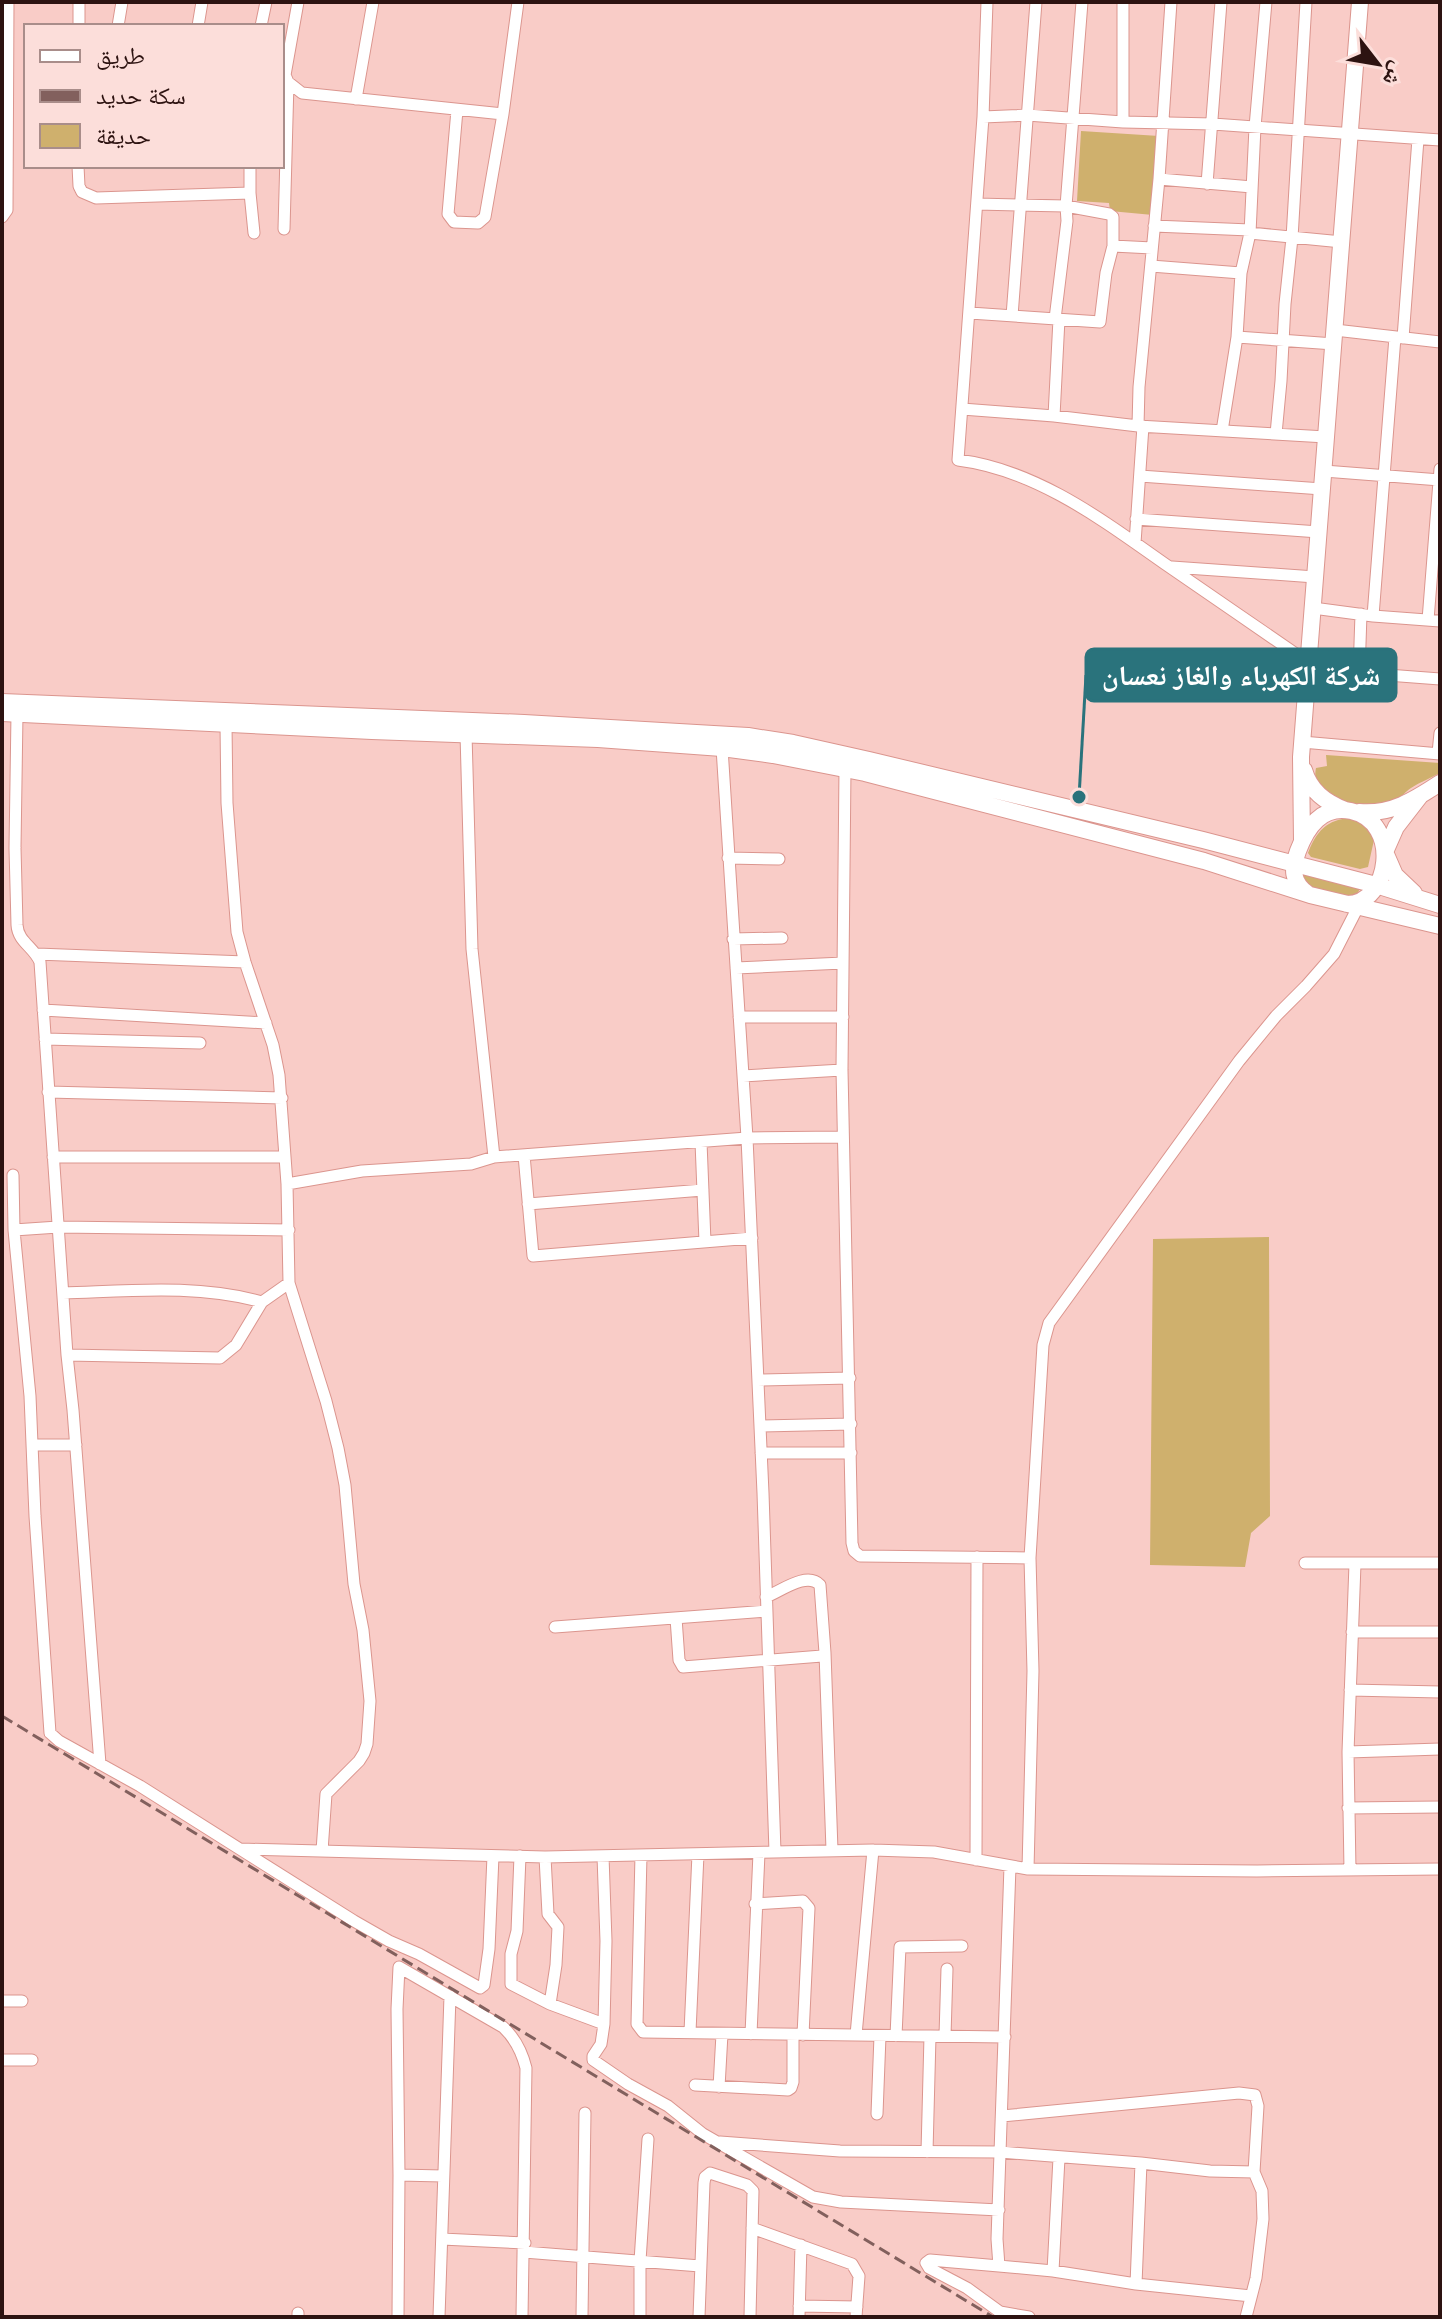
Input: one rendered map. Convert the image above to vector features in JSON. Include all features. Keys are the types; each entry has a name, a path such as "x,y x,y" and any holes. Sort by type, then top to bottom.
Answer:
{"main road":[{"path":"1302,841 1302,749 1360,2"},
{"path":"2,702 524,723 748,736 879,762 1203,840 1433,903"},
{"path":"10,713 226,725 598,739 773,755 845,769 1204,861 1310,895 1440,926"},
{"path":"1302,749 1307,778 1313,789 1327,802 1375,824 1383,839 1384,864 1376,885 1363,901 1352,906"},
{"path":"1310,895 1296,883 1293,865 1309,827 1321,816 1349,811 1381,812 1405,804 1440,783"},
{"path":"1385,852 1396,827 1420,796"},
{"path":"1385,852 1401,882 1433,903"}],"street":[{"path":"79,2 79,24"},
{"path":"118,24 122,2"},
{"path":"198,24 202,2"},
{"path":"261,24 266,2"},
{"path":"284,229 288,82 285,75 298,2"},
{"path":"356,99 373,2"},
{"path":"457,110 448,214 454,222 478,223 485,217 518,2"},
{"path":"987,2 983,117 958,460 1005,471 1047,487 1169,566 1308,666 1440,679"},
{"path":"1012,316 1036,2"},
{"path":"1054,416 1057,319 1082,2"},
{"path":"1123,2 1123,122"},
{"path":"1135,543 1140,426 1171,2"},
{"path":"1207,184 1221,2"},
{"path":"1222,431 1237,337 1241,273 1250,232 1266,2"},
{"path":"1276,434 1306,2"},
{"path":"2,217 7,210 6,8"},
{"path":"288,82 302,93 311,95 503,114"},
{"path":"983,117 1027,115 1213,124 1440,140"},
{"path":"1359,673 1384,476 1418,139"},
{"path":"78,168 82,192 96,198 250,193"},
{"path":"250,168 254,233"},
{"path":"1159,179 1252,187"},
{"path":"970,313 1100,322 1113,246 1113,217 1109,214 1066,206 977,204"},
{"path":"1154,226 1342,242"},
{"path":"1113,246 1152,248"},
{"path":"1151,266 1241,273"},
{"path":"1237,337 1284,340 1399,338 1440,342"},
{"path":"962,409 1140,426 1326,437"},
{"path":"1313,608 1434,620 1440,469"},
{"path":"1324,471 1440,480"},
{"path":"1140,476 1322,489"},
{"path":"1136,519 1319,532"},
{"path":"1169,566 1315,577"},
{"path":"10,713 17,925 18,934 37,954 40,962 100,1764"},
{"path":"226,725 227,803 237,932 273,1045 282,1098 289,1283 338,1448 370,1701 364,1753 325,1797 322,1851"},
{"path":"1302,749 1439,754 1440,733"},
{"path":"466,734 472,949 494,1157"},
{"path":"722,748 752,1238 775,1852"},
{"path":"845,769 842,1070 852,1543 854,1551 860,1556 1030,1558"},
{"path":"728,858 779,859"},
{"path":"1028,1869 1033,1671 1030,1558 1042,1359 1049,1323 1239,1061 1334,954 1352,906"},
{"path":"733,939 782,938"},
{"path":"37,954 245,962"},
{"path":"736,968 843,963"},
{"path":"43,1010 266,1023"},
{"path":"739,1017 843,1017"},
{"path":"45,1039 200,1043"},
{"path":"743,1076 842,1070"},
{"path":"48,1092 282,1098"},
{"path":"287,1184 362,1171 471,1164 494,1157 747,1138 843,1137"},
{"path":"701,1142 705,1242"},
{"path":"524,1155 533,1256 752,1238"},
{"path":"53,1157 284,1157"},
{"path":"13,1175 14,1230 30,1396 50,1733 354,1921 480,1988 484,1985 489,1949 493,1856"},
{"path":"528,1204 703,1190"},
{"path":"14,1230 58,1227 289,1230"},
{"path":"67,1355 220,1358 236,1345 262,1302 289,1283"},
{"path":"63,1293 193,1290 240,1295 262,1302"},
{"path":"758,1380 850,1378"},
{"path":"760,1426 851,1424"},
{"path":"32,1445 76,1445"},
{"path":"761,1453 851,1453"},
{"path":"976,1860 977,1557"},
{"path":"1305,1563 1440,1563"},
{"path":"1350,1870 1348,1752 1355,1564"},
{"path":"766,1597 810,1579 820,1585 832,1850"},
{"path":"555,1627 766,1611"},
{"path":"676,1618 679,1660 683,1667 822,1656 825,1653"},
{"path":"1352,1632 1440,1632"},
{"path":"1350,1690 1440,1692"},
{"path":"1348,1752 1440,1749"},
{"path":"1348,1808 1440,1807"},
{"path":"240,1849 545,1857 873,1850 934,1852 1028,1869 1440,1869"},
{"path":"856,2035 873,1850"},
{"path":"751,2034 759,1853"},
{"path":"690,2032 698,1854"},
{"path":"641,1855 638,2027 643,2032 1005,2037"},
{"path":"520,1856 517,1931 509,1979 515,1988 604,2024"},
{"path":"603,1856 606,1941 604,2024 601,2044 593,2060 668,2106 717,2142 792,2187 821,2199 999,2210"},
{"path":"545,1857 548,1914 558,1927 550,2004"},
{"path":"999,2266 997,2239 1010,1866"},
{"path":"695,2085 784,2091 791,2088 809,1908 803,1901 755,1904"},
{"path":"896,2036 900,1947 962,1946"},
{"path":"398,2317 398,1969 402,1967 503,2027 511,2034 523,2056 526,2068 522,2317"},
{"path":"945,2036 947,1969"},
{"path":"439,2317 450,1996"},
{"path":"2,2001 22,2001"},
{"path":"719,2087 722,2034"},
{"path":"877,2114 880,2036"},
{"path":"927,2152 930,2036"},
{"path":"2,2060 32,2060"},
{"path":"1002,2116 1249,2092 1255,2095 1258,2099 1254,2172 1262,2191 1263,2219 1256,2278 1246,2317"},
{"path":"582,2317 585,2113"},
{"path":"640,2317 640,2261 648,2139"},
{"path":"717,2142 840,2151 1000,2152 1210,2171 1254,2172"},
{"path":"1053,2271 1059,2158"},
{"path":"1136,2284 1141,2163"},
{"path":"699,2317 704,2183 707,2174 714,2174 751,2188 753,2195 750,2317"},
{"path":"399,2175 443,2176"},
{"path":"752,2228 801,2245 852,2264 859,2276 856,2312 799,2311 801,2245"},
{"path":"442,2239 700,2266"},
{"path":"1029,2317 1000,2312 967,2288 933,2271 926,2263 930,2260 1053,2271 1136,2284 1251,2296"}],"green space":[{"path":"1081,131 1159,136 1153,215 1110,211 1109,203 1077,201"},
{"path":"1326,755 1440,763 1440,773 1389,802 1371,805 1353,803 1336,798 1316,780 1316,768 1327,766"},
{"path":"1351,818 1368,828 1374,840 1368,867 1360,869 1311,857 1308,853 1311,846 1324,828 1335,821"},
{"path":"1304,873 1360,888 1357,895 1329,894 1309,885 1304,880"},
{"path":"1269,1237 1270,1516 1251,1533 1245,1567 1150,1565 1153,1239"}],"railway":[{"path":"2,1716 993,2317"}],"place":[{"name":"شركة الكهرباء والغاز نعسان","path":"1079,797"}]}
